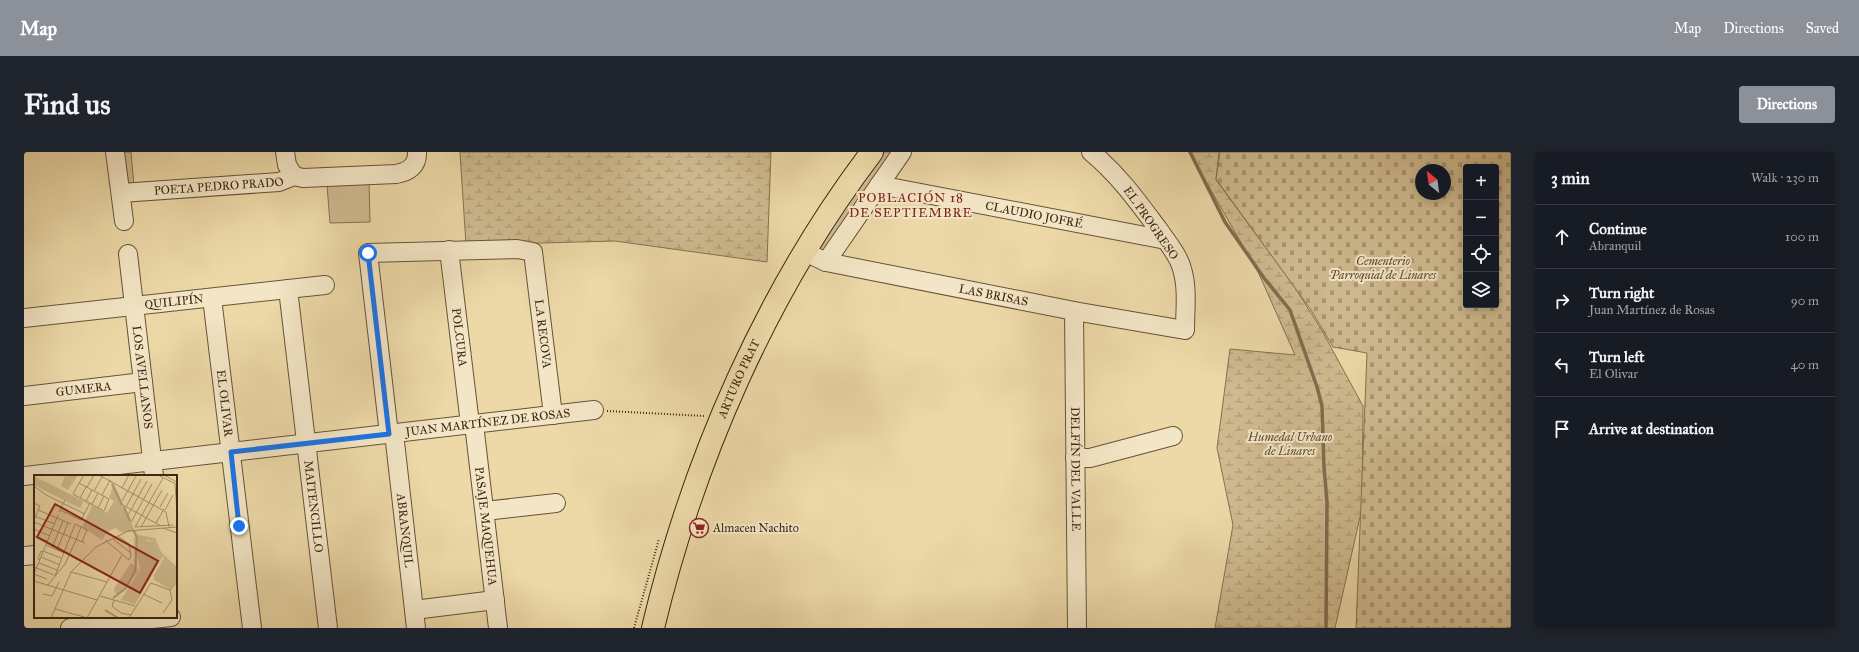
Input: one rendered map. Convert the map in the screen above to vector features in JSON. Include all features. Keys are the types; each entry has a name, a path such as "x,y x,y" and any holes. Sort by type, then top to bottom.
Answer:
{"main road":[{"name":"ARTURO PRAT","path":"653,628 673,551 703,464 720,421 767,320 804,252 840,196 872,152"}],"street":[{"path":"115,152 124,221"},
{"path":"285,152 287,164 294,176"},
{"name":"POETA PEDRO PRADO","path":"120,193 280,182 294,176 302,178 405,173 415,163 417,152"},
{"path":"826,262 902,152"},
{"name":"EL PROGRESO","path":"1091,152 1124,184 1166,240 1182,267 1185,278 1185,330"},
{"name":"CLAUDIO JOFRÉ","path":"879,185 1166,240"},
{"name":"LA RECOVA","path":"449,250 517,249 534,252 553,415"},
{"name":"ABRANQUIL","path":"416,628 368,253 449,250"},
{"name":"POLCURA","path":"449,250 472,424"},
{"name":"LAS BRISAS","path":"804,252 826,262 1074,311 1185,330"},
{"name":"LOS AVELLANOS","path":"128,254 153,469"},
{"name":"QUILIPÍN","path":"24,318 325,285"},
{"name":"MAITENCILLO","path":"288,289 328,628"},
{"name":"EL OLIVAR","path":"212,298 252,628"},
{"name":"DELFÍN DEL VALLE","path":"1074,311 1076,628"},
{"name":"GUMERA","path":"24,396 143,382"},
{"name":"JUAN MARTÍNEZ DE ROSAS","path":"42,475 153,469 231,452 594,410"},
{"name":"PASAJE MAQUEHUA","path":"472,424 485,511 498,628"},
{"path":"1075,458 1097,456 1173,436"},
{"name":"JUAN MARTÍNEZ DE ROSAS","path":"24,476 34,475"},
{"path":"485,511 556,503"},
{"path":"24,556 34,555"},
{"path":"414,610 495,600"},
{"path":"70,628 162,618"},
{"path":"171,618 172,628"}],"path":[{"path":"594,410 710,416"}],"green space":[{"path":"120,152 131,152 134,186 125,187"},
{"path":"460,152 771,152 767,262 615,241 466,245"},
{"path":"883,152 895,152 825,254 818,251 872,165"},
{"name":"Humedal Urbano de Linares","path":"1189,152 1219,152 1216,180 1294,286 1321,329 1363,406 1362,508 1335,628 1215,628 1233,525 1217,448 1230,349 1295,355 1259,274"},
{"name":"Cementerio Parroquial de Linares","path":"1220,152 1511,152 1511,628 1356,628 1367,353 1333,347 1311,310 1216,179"},
{"path":"369,182 370,222 330,223 327,185"}],"waterway":[{"path":"1190,152 1225,222 1264,278 1290,310 1317,387 1322,406 1327,502 1326,628"}],"place":[{"name":"Almacen Nachito","path":"699,528"}],"district":[{"name":"POBLACIÓN 18 DE SEPTIEMBRE","path":"911,206"}],"route":[{"path":"239,526 231,452 389,434 368,253"}]}
